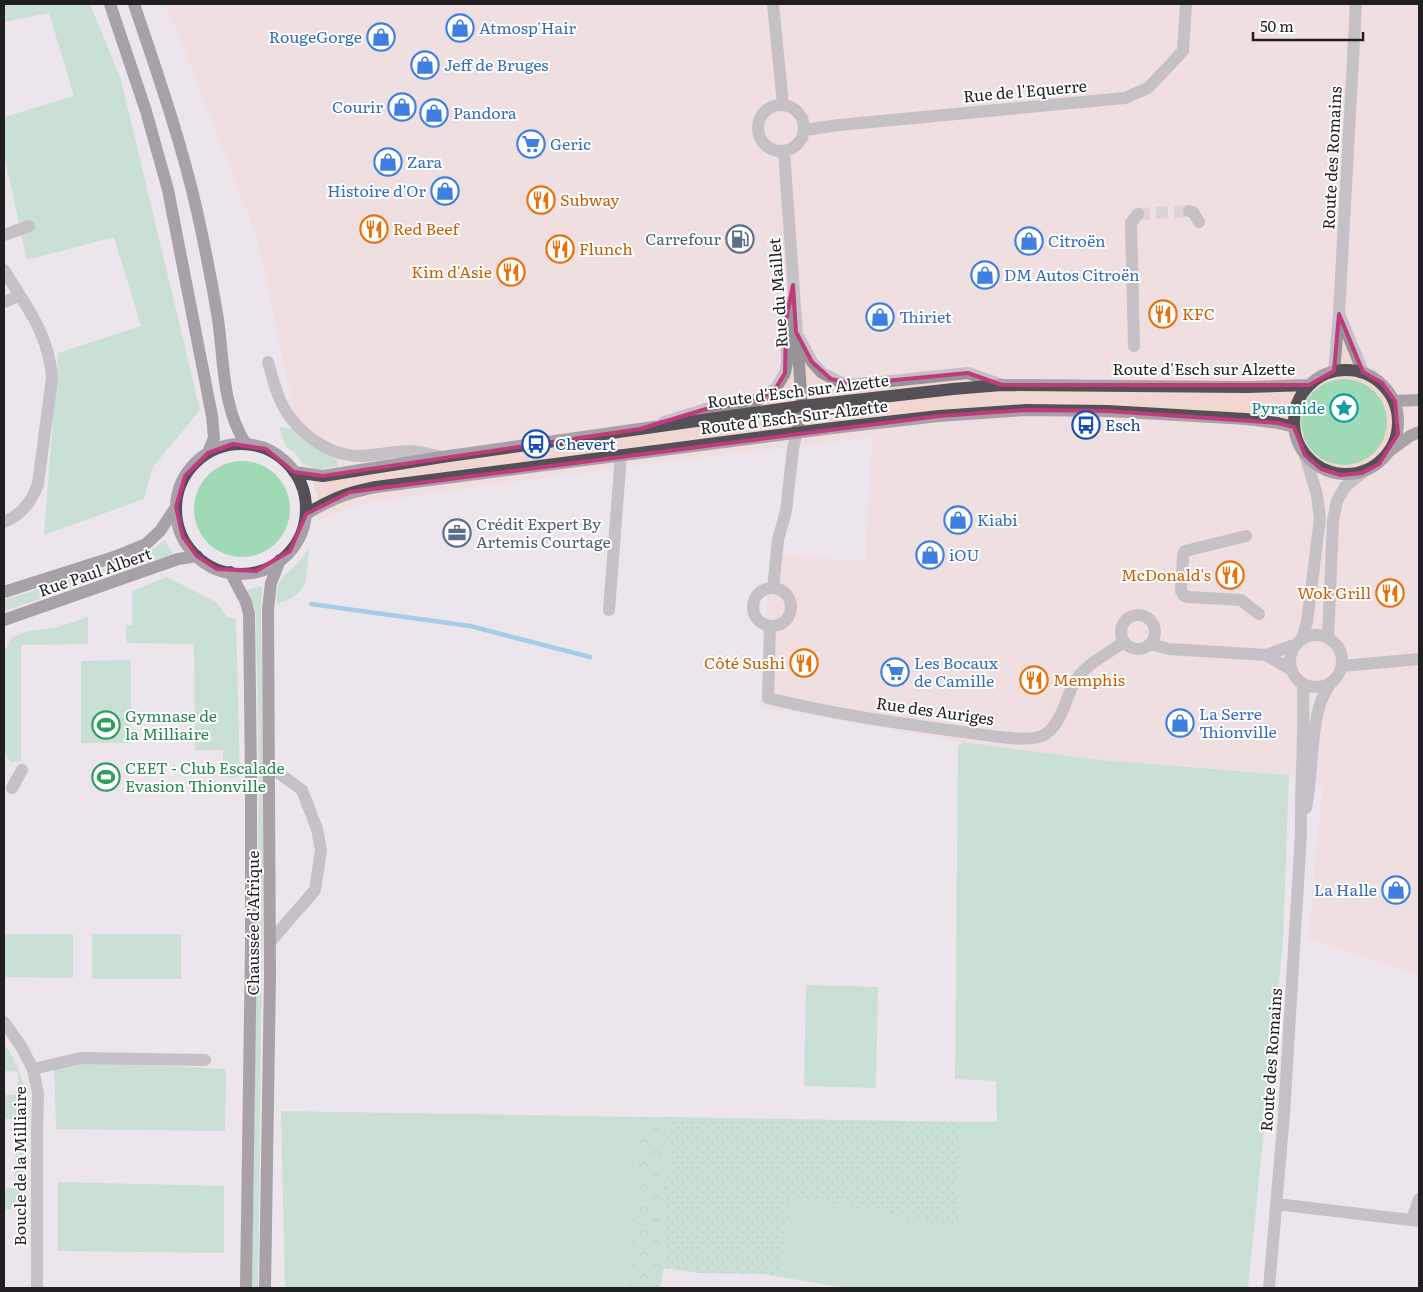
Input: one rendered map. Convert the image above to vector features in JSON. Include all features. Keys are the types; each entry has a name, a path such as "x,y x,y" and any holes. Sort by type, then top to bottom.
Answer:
{"main road":[{"path":"110,4 146,111 168,190 212,416 214,438 208,453"},
{"path":"134,4 165,96 197,211 218,319 230,412 237,431 246,444"},
{"path":"1391,450 1398,434 1399,417 1395,401 1382,383 1363,372 1349,370 1334,371 1321,376 1300,397 1295,412 1294,427 1297,442 1305,455 1321,468 1340,475 1362,473 1378,464 1391,450 1410,436 1419,432"},
{"name":"Route d'Esch sur Alzette","path":"294,472 323,476 442,457 802,406 953,389 1002,385 1239,387 1310,385"},
{"path":"1395,401 1419,400"},
{"name":"Route d'Esch-Sur-Alzette","path":"306,514 350,492 376,487 939,416 1026,410 1108,411 1246,419 1294,427"},
{"path":"233,444 246,444 275,454 294,472 304,492 306,514 298,540 290,551 269,567 244,573 217,569 197,556 183,537 176,507 180,486 192,467 208,453 233,444"},
{"name":"Rue Paul Albert","path":"4,592 114,557 146,544 160,531 176,507"},
{"name":"Rue Paul Albert","path":"4,620 178,559 197,556"},
{"name":"Chaussée d'Afrique","path":"265,1288 270,942 268,609 271,583 280,560"},
{"name":"Chaussée d'Afrique","path":"230,572 246,602 248,614 251,778 251,945 246,1288"}],"street":[{"path":"773,4 783,104"},
{"name":"Rue de l'Equerre","path":"805,130 849,124 1125,98 1148,88 1183,51 1186,4"},
{"name":"Route des Romains","path":"1334,371 1340,314 1356,4"},
{"path":"783,104 797,110 804,122 805,130 798,144 792,149 784,151 766,145 758,128 761,116 765,111 770,107 783,104"},
{"name":"Rue du Maillet","path":"784,151 802,406 796,433"},
{"path":"1189,211 1193,212 1199,222"},
{"path":"1134,346 1131,223 1138,214"},
{"path":"4,235 29,226"},
{"path":"4,522 27,506 47,465 52,378 51,362 38,325 5,275"},
{"path":"640,429 706,409 758,400 776,388 785,373 788,362 786,319 793,285"},
{"path":"4,302 19,296"},
{"name":"Route des Romains","path":"1340,314 1363,372"},
{"path":"796,332 812,362 822,372 842,383 882,382 968,373 1002,385"},
{"path":"268,362 283,406 301,429 322,444 349,455 378,455 409,451 442,457"},
{"path":"773,588 778,540 786,511 796,433"},
{"path":"609,610 621,455"},
{"path":"1305,455 1317,495 1320,519 1308,622 1300,641 1292,652 1290,661 1296,678 1303,684 1312,687 1330,684"},
{"path":"1328,638 1333,521 1337,501 1345,487 1362,473"},
{"path":"1246,536 1185,551 1181,591 1184,596 1189,597 1241,600 1258,614"},
{"path":"773,588 783,591 788,596 792,608 791,614 783,624 770,627 759,621 753,610 754,603 761,592 773,588"},
{"path":"1134,615 1144,616 1153,623 1155,634 1150,644 1145,648 1134,648 1124,642 1121,631 1125,621 1134,615"},
{"name":"Rue des Auriges","path":"770,627 768,698 838,713 1025,739 1042,736 1056,724 1063,712 1072,686 1080,674 1124,642"},
{"path":"1150,644 1169,649 1266,655 1310,635 1320,635 1328,638 1340,649 1342,666 1419,659"},
{"path":"1266,655 1292,670"},
{"name":"Route des Romains","path":"1301,833 1310,787 1315,733 1321,701 1330,684 1336,679 1342,666"},
{"name":"Route des Romains","path":"1270,1288 1284,1120 1301,833 1300,791 1304,742 1303,684"},
{"path":"269,766 302,790 317,829 321,850 315,890 270,942"},
{"path":"12,788 22,770"},
{"name":"Boucle de la Milliaire","path":"4,1022 21,1046 33,1069 38,1093 36,1135 37,1288"},
{"path":"33,1069 80,1058 205,1060"},
{"path":"1276,1204 1415,1220 1419,1199"}],"highlighted area":[{"path":"793,285 796,332 812,362 831,379 854,384 968,373 1002,385 1309,385 1334,371 1339,314 1363,372 1382,383 1395,401 1398,434 1379,464 1362,473 1341,475 1321,469 1305,455 1294,427 1278,423 1108,411 1026,410 939,416 350,492 306,514 290,551 256,571 217,569 197,556 183,537 176,507 185,476 208,453 233,444 266,449 294,472 323,476 640,429 706,409 758,400 776,388 785,373 786,319"}],"shaded area":[{"path":"164,4 1419,4 1419,974 1308,940 1322,787 1289,775 1101,760 984,746 760,707 770,554 865,561 872,438 677,460 371,502 318,519 317,495 302,448 257,238 179,36"}],"green space":[{"path":"4,4 90,4 121,80 200,410 153,467 144,499 44,535 58,353 141,326 114,237 27,260 4,155 4,117 74,96 49,13 4,22"},
{"path":"1344,379 1361,382 1375,391 1384,405 1387,422 1384,439 1375,453 1361,462 1344,465 1327,462 1313,453 1304,439 1301,422 1304,405 1313,391 1327,382"},
{"path":"279,427 294,429 336,456 338,466 320,469 304,465 295,453 286,447"},
{"path":"242,461 260,464 276,475 287,491 290,509 287,527 276,543 260,554 242,557 224,554 208,543 197,527 194,509 197,491 208,475 224,464"},
{"path":"165,540 173,554 4,611 4,600 128,561 150,551"},
{"path":"309,547 307,575 302,589 288,600 277,604 281,580"},
{"path":"167,577 216,602 227,617 236,619 240,776 228,778 223,762 223,750 195,750 194,644 126,643 126,625 132,625 132,591"},
{"path":"262,586 264,798 258,1288 252,1288 259,788 256,618 254,605 247,590"},
{"path":"88,617 88,644 21,645 21,761 11,762 4,754 4,653 12,637 28,631 55,628"},
{"path":"131,660 131,743 81,743 81,661"},
{"path":"963,742 1101,760 1289,775 1283,942 1248,1288 847,1288 780,1277 792,1197 958,1228 959,1122 997,1122 996,1081 955,1079 958,746"},
{"path":"4,934 73,934 73,978 4,977"},
{"path":"92,934 181,934 181,979 92,979"},
{"path":"806,985 878,987 876,1088 804,1086"},
{"path":"4,1044 14,1059 25,1088 18,1087 18,1072 4,1071"},
{"path":"54,1060 226,1069 225,1131 56,1129"},
{"path":"4,1095 26,1095 25,1209 4,1209 4,1188 15,1188 16,1119 4,1119"},
{"path":"281,1111 640,1117 627,1288 285,1288"},
{"path":"640,1117 668,1117 664,1268 660,1288 627,1288"},
{"path":"668,1117 959,1122 958,1228 792,1197 780,1277 763,1274 698,1273 664,1268"},
{"path":"58,1182 224,1186 224,1253 58,1251"}],"waterway":[{"path":"311,604 470,626 590,657"}],"tunnel":[{"path":"1138,214 1189,211"}],"place":[{"name":"Atmosp'Hair","path":"460,28"},
{"name":"RougeGorge","path":"381,37"},
{"name":"Jeff de Bruges","path":"425,65"},
{"name":"Courir","path":"402,107"},
{"name":"Pandora","path":"434,113"},
{"name":"Geric","path":"531,144"},
{"name":"Zara","path":"388,162"},
{"name":"Histoire d'Or","path":"445,191"},
{"name":"Subway","path":"541,200"},
{"name":"Red Beef","path":"374,229"},
{"name":"Carrefour","path":"740,239"},
{"name":"Citroën","path":"1029,241"},
{"name":"Flunch","path":"560,249"},
{"name":"Kim d'Asie","path":"511,272"},
{"name":"DM Autos Citroën","path":"985,275"},
{"name":"KFC","path":"1163,314"},
{"name":"Thiriet","path":"880,317"},
{"name":"Pyramide","path":"1344,408"},
{"name":"Esch","path":"1086,425"},
{"name":"Chevert","path":"536,444"},
{"name":"Kiabi","path":"958,520"},
{"name":"Crédit Expert By Artemis Courtage","path":"457,533"},
{"name":"iOU","path":"930,555"},
{"name":"McDonald's","path":"1230,575"},
{"name":"Wok Grill","path":"1390,593"},
{"name":"Côté Sushi","path":"804,663"},
{"name":"Les Bocaux de Camille","path":"895,672"},
{"name":"Memphis","path":"1034,680"},
{"name":"La Serre Thionville","path":"1180,723"},
{"name":"Gymnase de la Milliaire","path":"106,725"},
{"name":"CEET - Club Escalade Evasion Thionville","path":"106,777"},
{"name":"La Halle","path":"1396,890"}]}
